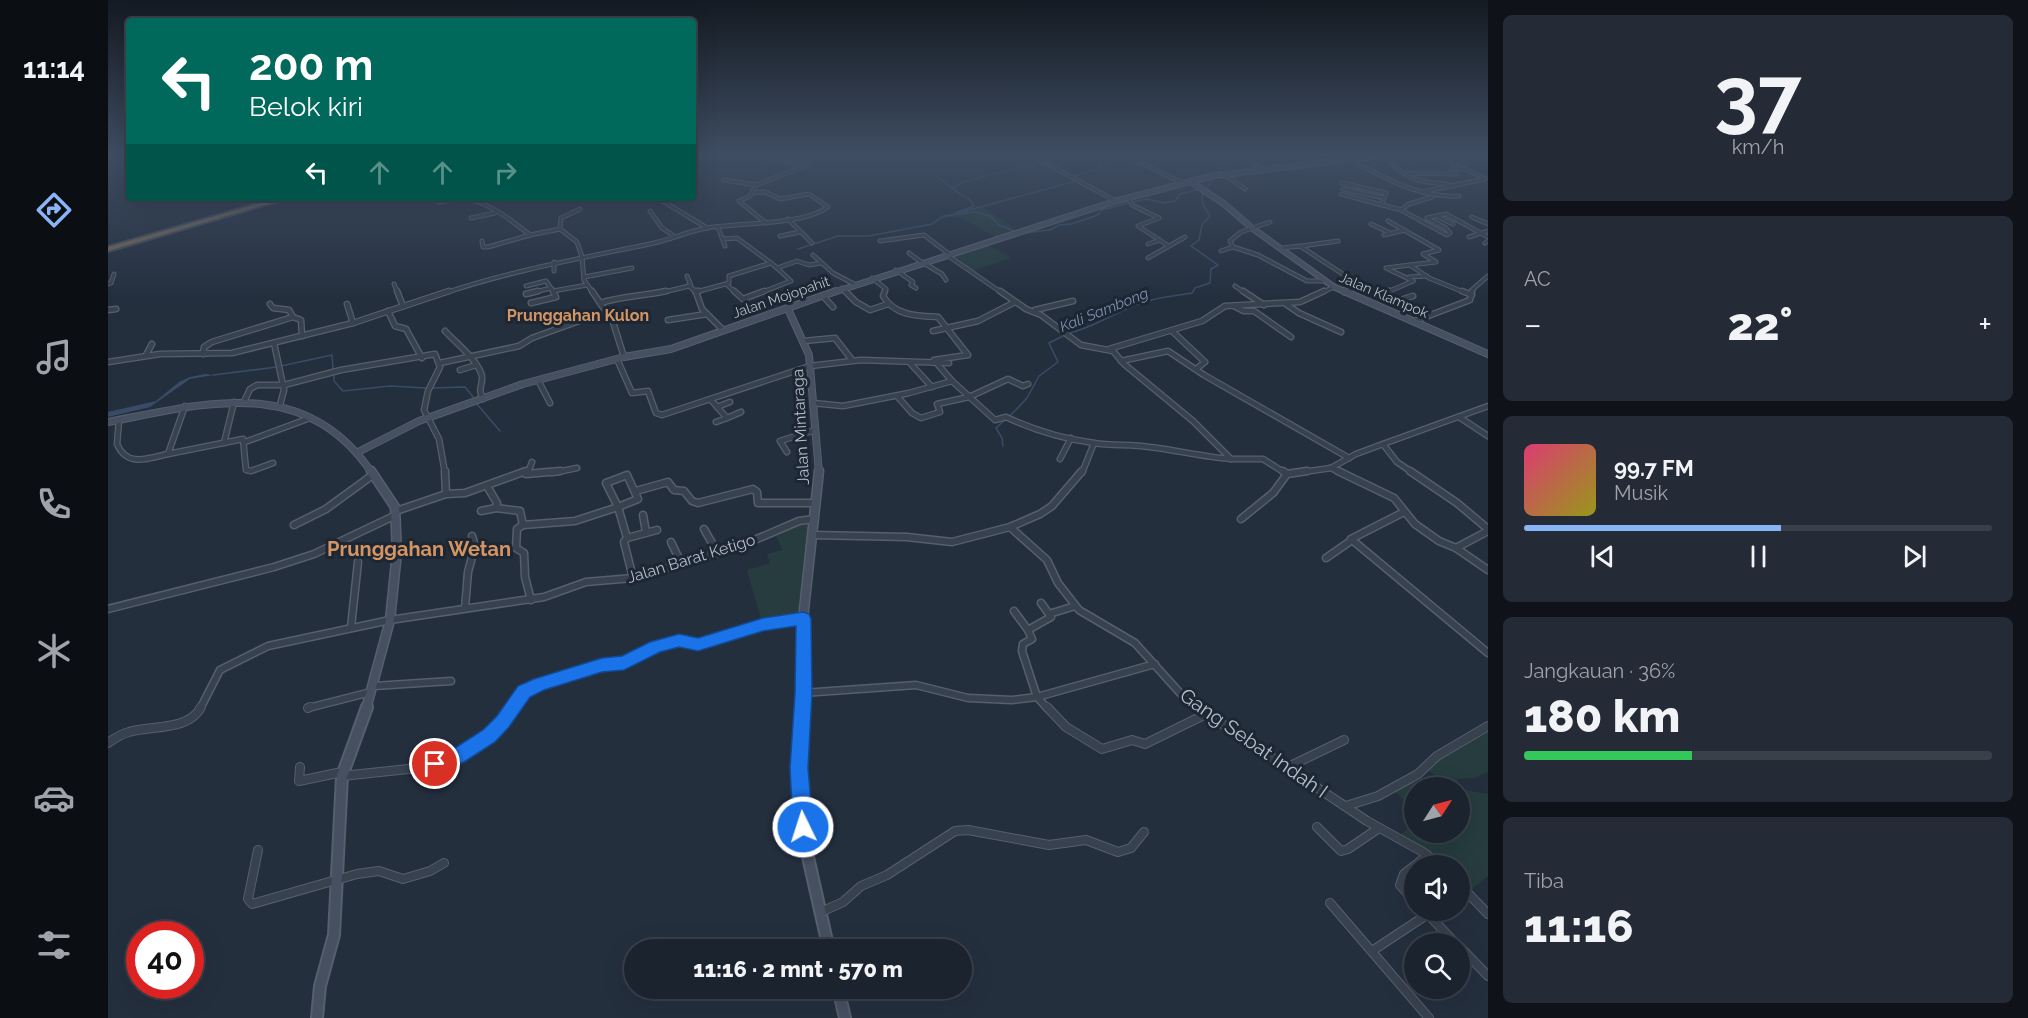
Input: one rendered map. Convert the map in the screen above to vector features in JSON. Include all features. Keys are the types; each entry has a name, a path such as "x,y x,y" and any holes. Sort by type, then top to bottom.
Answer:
{"highway":[{"path":"108,247 255,203"},
{"path":"233,209 259,203"},
{"path":"108,247 268,203"}],"street":[{"path":"474,203 520,226 530,235"},
{"path":"665,203 691,214 707,228"},
{"path":"740,203 766,223"},
{"path":"108,362 146,355 223,355 353,323 483,280 554,262 657,242 707,228 766,223 820,213 828,207 821,203"},
{"name":"Jalan Mojopahit","path":"358,452 428,417 538,380 624,357 666,350 896,270 1017,230 1111,203"},
{"path":"1132,203 1159,218 1138,226 1167,245"},
{"name":"Jalan Klampok","path":"1220,203 1334,287 1488,354"},
{"path":"1377,203 1401,210 1446,236 1450,233 1446,228 1426,218 1445,214 1470,226 1483,222"},
{"path":"1401,210 1414,203"},
{"path":"560,229 561,218 580,209"},
{"path":"650,211 662,228 674,236"},
{"path":"471,218 497,213"},
{"path":"1436,216 1453,224 1446,228"},
{"path":"1472,217 1488,224"},
{"path":"788,219 812,243"},
{"path":"1380,295 1413,281 1386,268 1436,262 1423,254 1439,250 1388,221"},
{"path":"1233,247 1230,241 1232,238 1270,222"},
{"path":"1371,224 1390,233"},
{"path":"1470,226 1467,227 1488,237"},
{"path":"718,227 725,246"},
{"path":"483,241 483,247 488,247 560,229 577,242 587,285 607,311 618,332 624,357"},
{"path":"1383,235 1406,230"},
{"path":"1469,237 1488,231"},
{"path":"780,236 800,232"},
{"path":"880,241 924,236 1026,309 1035,310 1073,301"},
{"path":"1148,258 1167,245 1185,237"},
{"path":"723,239 737,238 771,263 790,282 744,298 740,298 726,284"},
{"path":"1148,244 1160,240"},
{"path":"1282,248 1338,241"},
{"path":"1300,246 1361,286 1394,302 1413,296"},
{"path":"1221,251 1233,247 1258,255 1307,281 1324,281"},
{"path":"909,253 942,274 946,280"},
{"path":"813,255 837,276 854,284"},
{"path":"777,268 797,261 809,265 821,263"},
{"path":"554,262 554,271"},
{"path":"696,292 726,284 731,282 729,276 771,263"},
{"path":"1410,265 1427,276 1472,295"},
{"path":"584,277 632,268"},
{"path":"896,270 913,282 911,285 916,288"},
{"path":"108,284 111,283 114,274"},
{"path":"687,276 696,292 699,304 723,330"},
{"path":"1405,278 1427,276"},
{"path":"1415,321 1470,300 1474,287 1488,276"},
{"path":"872,278 886,290 883,296 888,304 910,316 937,316 968,355 934,360 952,381 993,420 1008,418 1032,429 1094,443 1144,446 1174,450 1200,457 1263,459 1287,474 1331,468 1383,444 1488,406"},
{"path":"526,286 546,281 556,297 531,303"},
{"path":"394,284 403,306"},
{"path":"526,294 587,285"},
{"path":"598,299 645,296 691,286"},
{"path":"1235,286 1265,305"},
{"path":"1344,292 1361,286"},
{"path":"1035,310 1083,347 1110,349 1205,319 1220,307 1304,301 1334,287"},
{"path":"842,288 856,302 870,310 888,304"},
{"path":"822,296 833,308"},
{"path":"933,331 978,321 1015,302"},
{"path":"270,304 273,308 289,310 293,317"},
{"path":"1286,304 1299,313 1341,332"},
{"path":"1233,305 1242,311 1254,311 1291,337"},
{"path":"348,306 353,323"},
{"path":"108,310 116,309"},
{"name":"Jalan Mintaraga","path":"788,309 804,341 810,366 819,474 803,619 803,693 799,768 806,848 827,939"},
{"path":"388,311 395,327 406,330 422,358"},
{"path":"440,363 519,346 532,338 607,311"},
{"path":"668,320 706,314"},
{"path":"203,354 204,347 212,342 293,317 301,320 303,336"},
{"path":"445,331 476,365 482,377 478,388 483,399"},
{"path":"1172,331 1205,362 1196,369"},
{"path":"804,341 834,338 852,360"},
{"path":"274,343 275,358 281,368 284,385 284,398 280,405"},
{"path":"146,355 152,344"},
{"path":"1110,349 1232,459"},
{"path":"1121,361 1164,351 1349,458"},
{"path":"244,402 247,393 254,387 264,384 284,385 340,370 435,354 440,363 424,405 439,439 447,481 446,494"},
{"path":"616,359 632,393 649,392 651,403 658,414 662,415 810,366 852,360 949,363"},
{"path":"910,363 932,387"},
{"path":"460,370 476,365"},
{"path":"897,396 912,413 920,418 940,411 937,404 969,397 1008,379 1023,386 1028,384"},
{"path":"538,380 550,403"},
{"path":"813,403 830,403 840,406 897,396 952,381"},
{"path":"711,400 727,418"},
{"path":"224,442 234,402"},
{"path":"108,422 185,406 244,402 290,407 332,430 358,452 397,512 397,552 390,620 373,689 343,774 334,935 320,986 317,1018"},
{"path":"717,407 730,402"},
{"path":"168,454 185,406"},
{"path":"716,422 741,412"},
{"path":"1459,417 1488,436"},
{"path":"245,442 310,418"},
{"path":"119,420 115,439 123,454 134,460 224,442 243,439 245,442"},
{"path":"786,452 780,441 815,429"},
{"path":"1060,459 1071,438"},
{"path":"245,442 248,471 273,463"},
{"path":"813,535 907,537 952,542 1010,527 1052,506 1081,474 1094,443"},
{"path":"1383,444 1396,462 1457,503 1488,530 1456,548"},
{"path":"108,609 314,554 397,512 446,494 465,494 487,486 531,469 532,462"},
{"path":"518,474 550,473 577,468"},
{"path":"1331,468 1394,498 1404,512 1425,532 1456,548 1488,570"},
{"path":"294,525 326,509 374,474"},
{"path":"1241,519 1273,493 1287,474"},
{"path":"531,600 525,577 524,553 516,548 517,529 523,525 576,521 618,507 637,500 636,491 627,475 606,482 618,507 627,538 624,544 633,578"},
{"path":"636,491 668,482 674,490 684,490 696,503 753,489 758,494 758,503 761,504 816,503"},
{"path":"487,486 492,498 497,501 496,508"},
{"path":"482,511 496,508 521,511 523,525"},
{"path":"1326,558 1352,540 1352,537 1404,512"},
{"path":"642,515 646,532"},
{"name":"Jalan Barat Ketigo","path":"108,743 125,733 170,725 196,717 201,712 216,675 242,657 276,644 390,620 531,600 554,595 586,582 633,578 742,545 800,521 814,519"},
{"name":"Gang Sebat Indah I","path":"1010,527 1047,560 1058,583 1075,606 1084,614 1130,639 1180,693 1206,714 1378,828 1427,855"},
{"path":"704,529 717,552"},
{"path":"627,538 657,530"},
{"path":"465,608 468,572 475,546 472,536"},
{"path":"1352,540 1488,653"},
{"path":"671,542 681,563"},
{"path":"351,627 358,562"},
{"path":"1028,630 1051,616 1041,603"},
{"path":"1049,614 1075,606"},
{"path":"1014,611 1032,639 1023,644 1022,651 1037,697 1066,727 1095,747 1102,749 1132,740 1145,744 1206,714"},
{"path":"300,767 299,781 343,774 418,768 458,756 495,731 524,692 540,684 602,665 624,663 656,647 668,644 686,640 698,644 763,625 803,619"},
{"path":"803,693 915,685 968,698 1012,700 1063,692 1155,664"},
{"path":"308,708 373,689 450,681"},
{"path":"1346,806 1378,796 1418,774 1437,756 1488,726"},
{"path":"1288,767 1344,740"},
{"path":"1317,827 1341,851 1348,849 1378,828"},
{"path":"821,912 838,906 861,886 887,875 949,834 960,830 1049,845 1080,840 1092,841 1118,852 1131,848 1144,832"},
{"path":"258,850 248,899 252,904 373,872 403,879 411,878 444,863"},
{"path":"1404,874 1400,885 1404,890"},
{"path":"1470,895 1488,914"},
{"path":"1330,903 1429,1018"},
{"path":"1372,951 1414,921"},
{"path":"1435,921 1446,933"},
{"path":"1470,957 1488,976"},
{"path":"841,999 845,1018"}],"green space":[{"path":"979,205 1013,227 1010,228 1014,230 995,237 960,217 942,218 931,225 877,234 930,224 940,216"},
{"path":"985,243 1011,258 972,271 952,255"},
{"path":"800,523 809,526 801,617 762,623 747,570 770,563 767,554 782,550 775,533"},
{"path":"1488,729 1488,772 1474,778 1437,777 1427,769 1438,756"},
{"path":"1404,782 1404,803 1402,798 1391,788"},
{"path":"1470,791 1488,794 1488,876 1471,890 1470,855 1432,855 1414,843 1470,843"}],"water":[{"path":"205,374 214,375 190,379 150,407 108,417 108,412 156,401 179,382"}],"waterway":[{"path":"956,213 974,206 972,203"},
{"path":"962,212 997,203"},
{"path":"1024,233 1050,230 1059,225 1071,224 1098,215 1102,210 1130,203"},
{"path":"1162,203 1167,203"},
{"name":"Kali Sambong","path":"1069,333 1088,327 1133,306 1154,299 1192,293 1195,288 1210,283 1211,269 1218,265 1191,246 1199,240 1202,225 1210,216 1203,203"},
{"path":"798,249 838,236 869,236 932,224 944,216 975,212 990,216 999,225 1014,231"},
{"name":"Kali Sambong","path":"1009,417 1027,398 1039,376 1058,362 1049,343 1065,335"},
{"path":"281,366 332,355 334,381 343,391 390,386 426,388"},
{"path":"213,375 277,367"},
{"path":"431,388 465,387 474,398"},
{"path":"476,403 500,431"},
{"name":"Kali Sambong","path":"1003,446 1002,438 996,428 1005,420"}],"district":[{"name":"Prunggahan Kulon","path":"578,315"},
{"name":"Prunggahan Wetan","path":"419,549"}],"route":[{"path":"435,764 458,756 489,736 527,689 602,665 624,663 656,647 679,641 686,640 698,644 763,625 803,619 803,693 799,768 803,827"}]}
